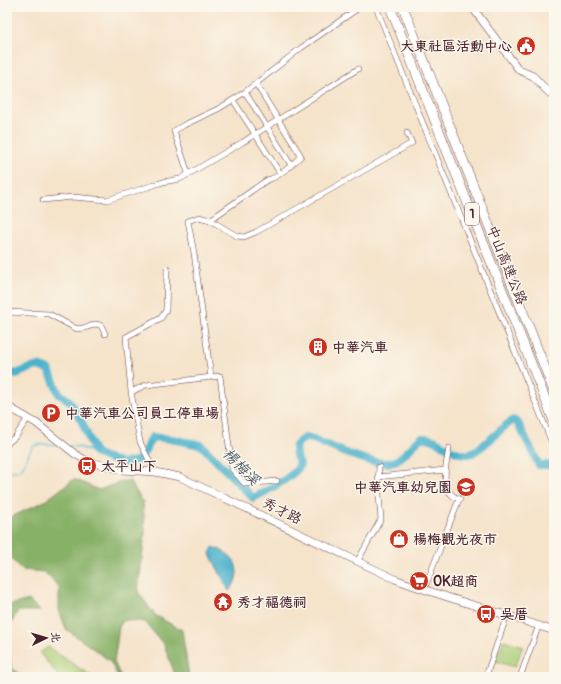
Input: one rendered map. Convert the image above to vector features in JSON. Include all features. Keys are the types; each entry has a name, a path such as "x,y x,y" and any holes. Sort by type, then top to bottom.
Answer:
{"highway":[{"name":"中山高速公路","path":"390,7 554,421"},
{"name":"中山高速公路","path":"403,7 554,391"}],"main road":[{"path":"472,7 519,70 533,76 554,98"},
{"name":"秀才路","path":"7,406 28,418 74,454 87,461 122,470 155,472 180,477 395,579 424,590 539,625 554,631"}],"street":[{"path":"188,173 174,131 220,108 245,92 300,48 360,7"},
{"path":"376,7 554,448"},
{"path":"43,200 73,197 107,200 163,182 180,179 255,134 358,68"},
{"path":"210,220 267,180 272,179 301,156 279,118 256,84"},
{"path":"245,92 291,165"},
{"path":"233,100 280,173"},
{"path":"211,378 194,252 188,221 200,217 210,220 237,236 244,237 256,232 412,143 407,133"},
{"path":"155,472 140,442 131,392 126,337 161,318 166,310 167,269"},
{"path":"7,312 49,314 77,329 96,324 102,327 105,334"},
{"path":"131,392 146,385 220,376 232,469 245,484 277,480"},
{"path":"7,444 16,436 28,418"},
{"path":"424,590 460,499 453,496 447,490 445,470 449,448"},
{"path":"357,562 381,519 378,467"},
{"path":"378,477 445,470"},
{"path":"487,673 507,615"},
{"path":"520,677 539,625"}],"green space":[{"path":"74,479 99,490 129,480 143,502 145,533 138,592 156,616 182,630 189,677 176,677 164,645 145,622 124,620 119,627 114,662 121,677 118,677 110,661 66,629 59,610 59,587 44,572 22,570 7,555 7,519 45,501"},
{"path":"29,600 40,611 18,611 8,629 11,667 23,677 7,677 7,606"},
{"path":"504,640 523,646 515,667 495,661"},
{"path":"48,647 92,677 59,677 40,653"}],"water":[{"path":"213,547 230,556 237,568 237,577 229,591 210,554"}],"waterway":[{"name":"楊梅溪","path":"7,372 16,374 38,366 49,370 59,394 69,400 81,420 95,453 122,464 140,460 152,437 201,445 253,498 280,483 298,469 300,464 296,456 295,447 300,441 307,437 362,459 384,463 396,461 421,438 433,440 459,453 470,454 477,450 513,420 518,423 539,465 554,465"},
{"path":"7,472 21,470 30,450 36,445 59,445"},
{"path":"69,446 79,447 95,453"}],"place":[{"name":"大東社區活動中心","path":"526,46"},
{"name":"中華汽車","path":"318,347"},
{"name":"中華汽車公司員工停車場","path":"51,413"},
{"name":"太平山下","path":"87,466"},
{"name":"中華汽車幼兒園","path":"466,487"},
{"name":"楊梅觀光夜市","path":"399,539"},
{"name":"OK超商","path":"419,581"},
{"name":"秀才福德祠","path":"223,602"},
{"name":"吳厝","path":"486,614"}]}
